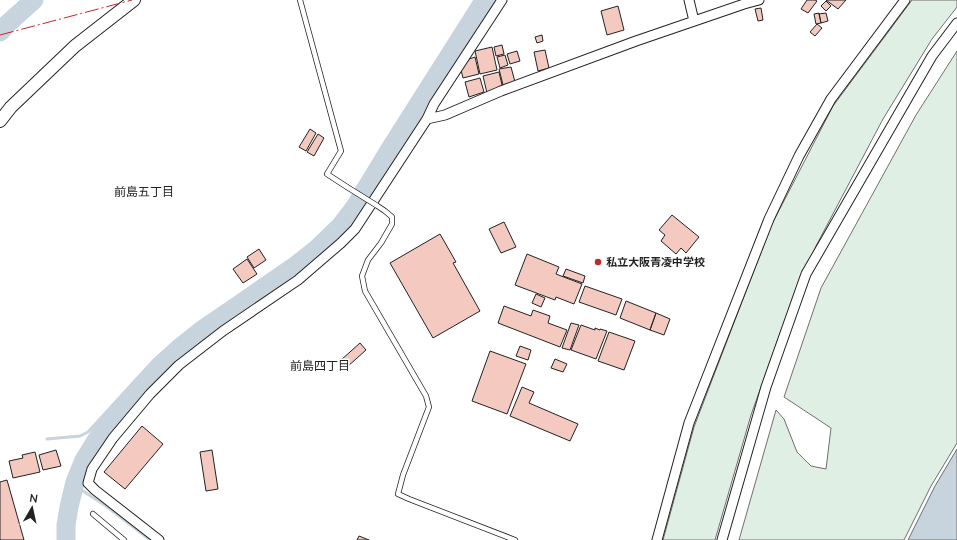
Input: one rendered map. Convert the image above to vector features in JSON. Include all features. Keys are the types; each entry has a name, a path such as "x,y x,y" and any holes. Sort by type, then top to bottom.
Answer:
{"street":[{"path":"0,121 11,107 75,46 134,0"},
{"path":"159,540 88,483 92,469 113,438 150,394 179,365 223,331 298,280 355,230 427,119 434,104 502,0"},
{"path":"689,0 694,21"},
{"path":"427,119 445,115 501,91 694,21 759,0"},
{"path":"657,540 689,424 769,219 799,156 831,99 905,0"},
{"path":"722,540 766,387 806,274 932,56 957,23"}],"lane":[{"path":"300,0 341,151 327,174 392,217 392,224 381,243 368,260 362,276 365,291 426,396 429,407 403,475 398,494 515,540"},
{"path":"93,514 124,540"}],"green space":[{"path":"912,0 957,0 957,7 932,39 883,119 816,246 785,320 751,415 715,540 663,540 694,427 771,226 833,106"},
{"path":"957,51 957,443 931,486 904,540 739,540 776,410 784,419 797,452 811,466 826,469 831,428 784,397 821,288 916,115"}],"shaded area":[{"path":"957,449 957,540 908,540 935,486"}],"building":[{"path":"807,0 817,1 808,13 801,9"},
{"path":"826,0 846,0 838,9"},
{"path":"826,1 831,6 826,11 821,6"},
{"path":"618,6 624,30 607,35 601,11"},
{"path":"761,8 763,20 758,21 755,9"},
{"path":"819,13 821,23 816,24 814,14"},
{"path":"826,13 828,21 821,23 819,14"},
{"path":"817,24 822,28 815,36 810,32"},
{"path":"542,35 543,41 537,43 535,37"},
{"path":"502,45 504,54 496,56 494,47"},
{"path":"492,47 497,70 480,74 475,51"},
{"path":"545,50 549,68 538,71 534,52"},
{"path":"517,51 520,61 510,64 507,54"},
{"path":"505,55 508,65 500,68 497,57"},
{"path":"475,57 479,74 463,78 461,70 466,60"},
{"path":"511,67 515,82 503,85 499,69"},
{"path":"499,72 503,89 487,93 483,76"},
{"path":"480,78 484,92 469,97 465,82"},
{"path":"310,129 316,133 306,151 299,147"},
{"path":"318,134 324,138 314,156 307,152"},
{"path":"672,215 699,237 686,253 681,248 676,254 661,241 665,235 659,230"},
{"path":"504,222 516,247 501,253 489,229"},
{"path":"440,234 456,262 453,263 480,311 433,338 390,263"},
{"path":"259,249 266,260 254,268 247,257"},
{"path":"527,254 559,267 556,274 582,284 574,304 556,297 555,300 515,285"},
{"path":"247,259 257,274 243,283 233,269"},
{"path":"566,269 585,276 583,283 563,276"},
{"path":"585,286 622,299 616,315 579,302"},
{"path":"536,294 545,298 541,307 532,303"},
{"path":"626,301 656,313 650,330 620,318"},
{"path":"504,306 531,316 533,310 550,316 548,323 567,330 560,347 498,323"},
{"path":"656,313 670,319 664,335 650,330"},
{"path":"571,323 579,325 570,350 562,348"},
{"path":"581,325 595,330 595,328 607,331 596,359 571,350"},
{"path":"609,332 635,341 624,370 598,361"},
{"path":"360,343 366,350 347,367 341,360"},
{"path":"520,346 531,350 528,360 516,356"},
{"path":"490,351 526,364 507,414 472,401"},
{"path":"555,359 567,364 563,372 551,368"},
{"path":"522,387 534,392 529,403 578,424 570,441 510,416"},
{"path":"142,426 163,444 125,489 104,472"},
{"path":"56,450 61,466 43,470 39,455"},
{"path":"212,450 218,489 206,491 200,452"},
{"path":"35,452 40,472 13,478 9,461 23,458 22,455"},
{"path":"7,480 24,540 0,540 0,482"},
{"path":"359,536 369,540 357,540"}],"waterway":[{"path":"0,32 34,0"},
{"path":"47,439 80,436 88,432 154,360 174,342 198,323 303,251 335,220 348,203 475,0"},
{"path":"66,540 66,525 75,482 84,460 99,436 134,394 164,362 206,328 295,266 323,244 340,228 353,212 364,192 487,0"},
{"path":"74,485 106,506 150,540"}],"power":[{"path":"0,35 132,0"}],"place":[{"name":"私立大阪青凌中学校","path":"598,262"}],"district":[{"name":"前島五丁目","path":"144,192"},
{"name":"前島四丁目","path":"320,366"}]}
